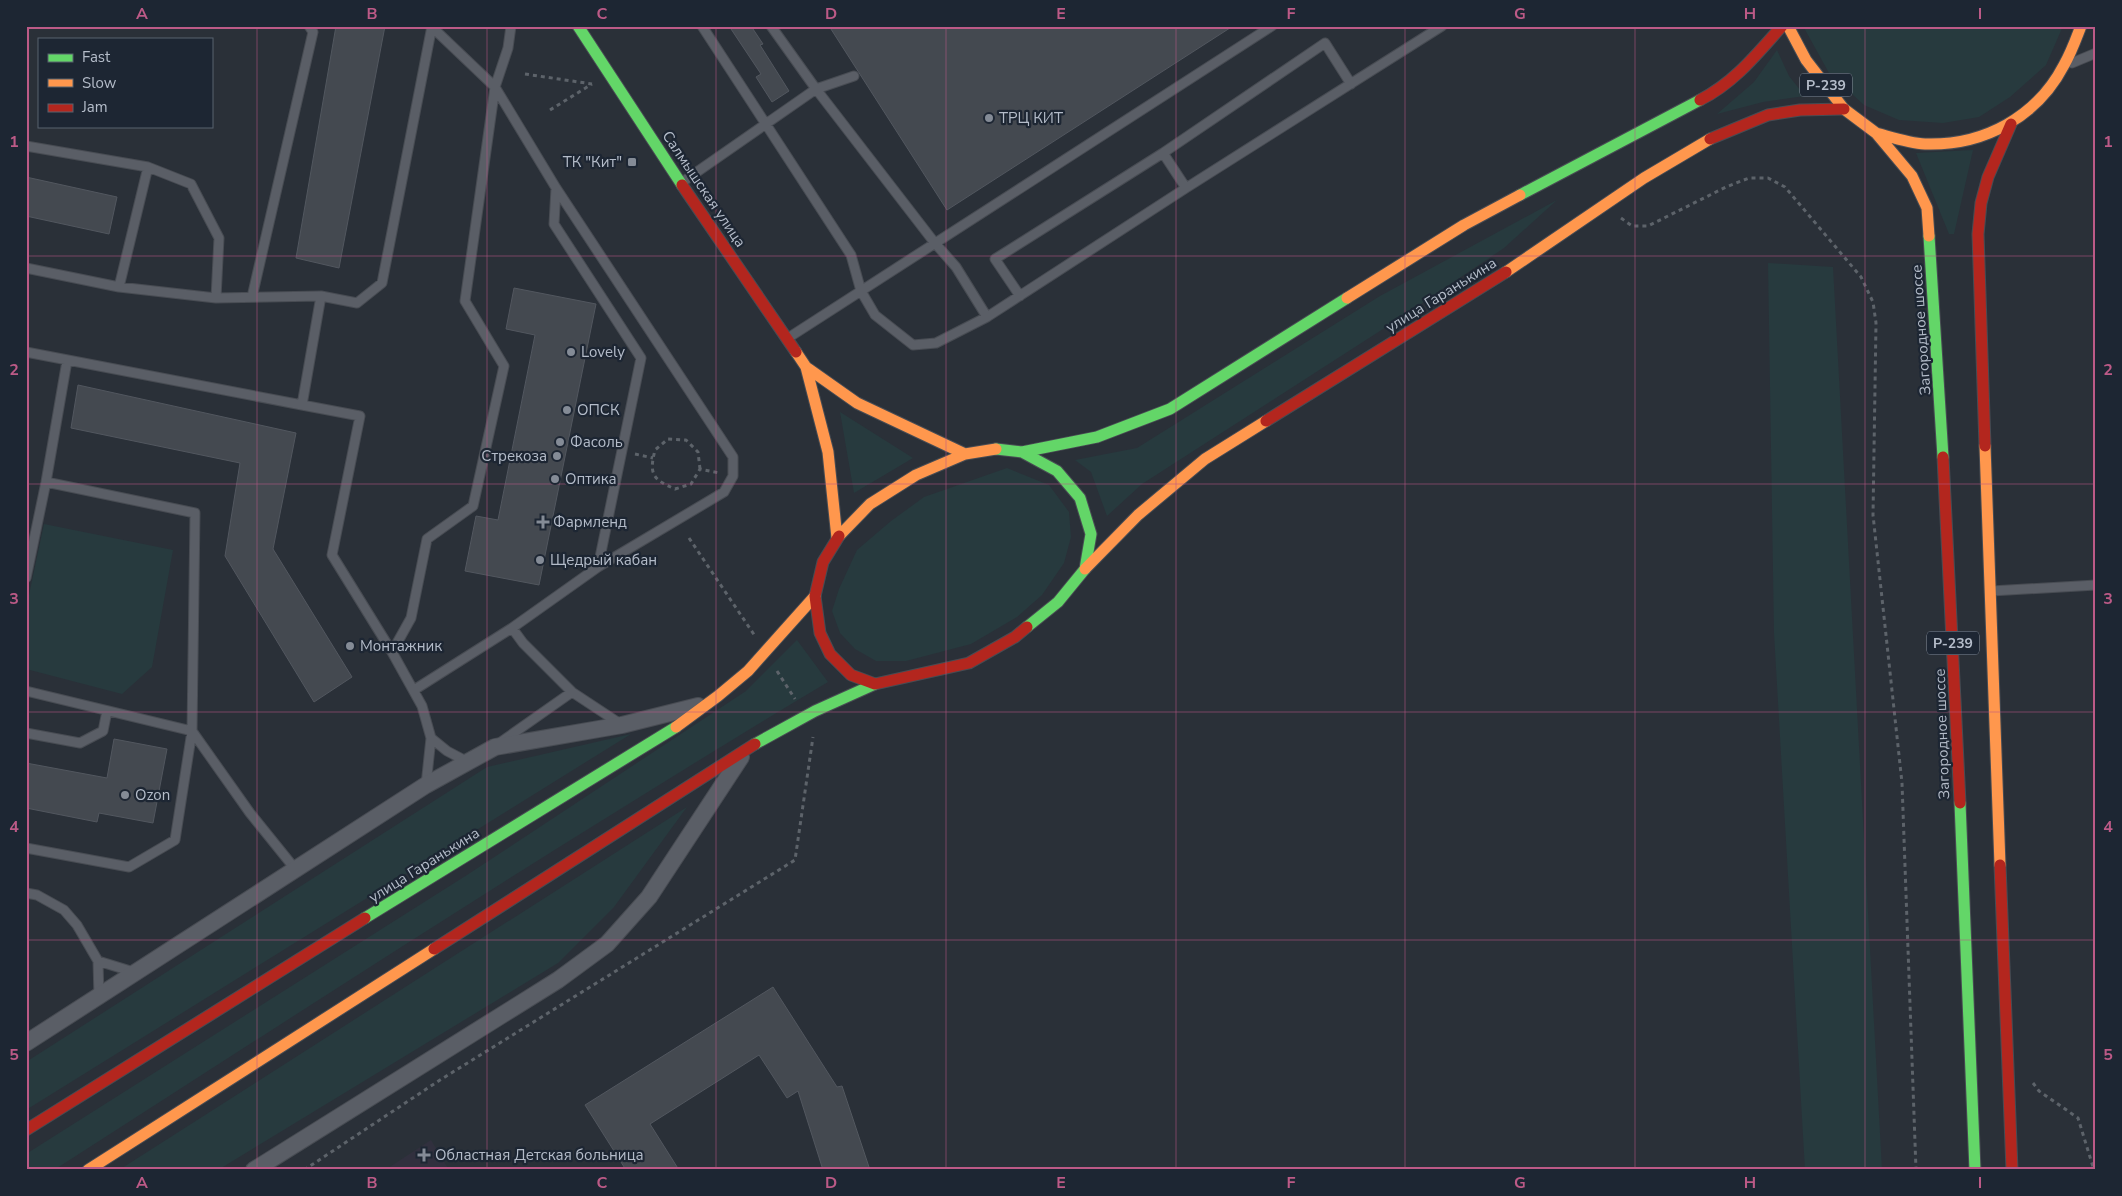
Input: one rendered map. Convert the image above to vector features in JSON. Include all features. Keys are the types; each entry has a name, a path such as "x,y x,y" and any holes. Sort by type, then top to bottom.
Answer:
{"main road":[{"name":"Салмышская улица","path":"578,26 681,183 806,367 828,452 837,538"},
{"path":"875,684 850,675 830,654 820,633 815,596 822,562 837,538 870,504 916,475 965,454 996,449 1022,452 1097,438 1170,409 1464,225 1710,95 1746,68 1782,26"},
{"name":"Загородное шоссе","path":"1788,26 1806,60 1844,108 1876,133 1912,176 1927,208 1934,288 1951,592 1975,1170"},
{"name":"Загородное шоссе","path":"1876,133 1924,144 1969,140 2011,124 2036,104 2064,66 2081,26"},
{"name":"улица Гаранькина","path":"875,684 968,663 1015,637 1058,602 1084,568 1138,515 1205,459 1496,280 1604,205 1699,144 1768,115 1800,110 1844,108"},
{"name":"Загородное шоссе","path":"2011,124 1988,177 1981,203 1978,234 1989,591 2012,1170"},
{"name":"Салмышская улица","path":"806,367 857,403 965,454"},
{"path":"1022,452 1057,471 1080,498 1091,534 1084,568"},
{"name":"улица Гаранькина","path":"26,1130 284,968 657,740 710,703 738,680 766,653 815,596"},
{"path":"88,1170 745,750 815,711 875,684"}],"street":[{"path":"26,1043 466,761 495,747 622,725 710,703"},
{"path":"254,1170 558,980 607,944 649,898 745,750"}],"lane":[{"path":"252,297 313,32 308,26"},
{"path":"392,652 411,618 428,539 473,506 504,366 465,301 495,88 508,48 511,26"},
{"path":"702,26 764,125 850,255 861,292 875,315 913,345 936,343 987,318 1186,188 1442,26"},
{"path":"771,26 816,89 934,242 956,267 987,318"},
{"path":"787,338 1272,26"},
{"path":"414,690 512,628 598,567 724,492 733,476 733,457 556,188 495,88 432,27"},
{"path":"26,268 119,287 216,298 322,296 357,302 382,283 432,27"},
{"path":"1020,296 995,259 1163,153 1325,43 1351,84"},
{"path":"2064,66 2096,54"},
{"path":"681,183 816,89 854,76"},
{"path":"26,146 148,167 191,184 219,238 216,298"},
{"path":"1163,153 1186,188"},
{"path":"119,287 148,167"},
{"path":"556,188 554,224 641,358 598,567"},
{"path":"302,405 322,296"},
{"path":"26,352 360,416 332,555 392,652 422,706 431,738 426,785"},
{"path":"26,578 46,482 67,361"},
{"path":"26,848 129,867 175,840 192,731 195,513 46,482"},
{"path":"1989,591 2096,585"},
{"path":"512,628 523,643 572,692 622,725"},
{"path":"26,691 192,731 250,813 296,870"},
{"path":"495,747 572,692"},
{"path":"26,733 80,743 102,731 107,711"},
{"path":"431,738 446,751 466,761"},
{"path":"26,893 37,894 64,910 77,925 98,961 99,997"},
{"path":"98,961 137,973"}],"path":[{"path":"525,74 592,84 550,110"},
{"path":"1604,205 1632,226 1648,226 1726,187 1749,178 1768,178 1785,187 1862,277 1873,302 1876,323 1873,515 1902,783 1916,1170"},
{"path":"668,439 686,440 698,452 700,469 691,484 674,489 659,482 651,467 655,450 668,439"},
{"path":"700,469 733,476"},
{"path":"2028,1077 2039,1091 2078,1118 2094,1170"},
{"path":"304,1170 440,1080"}],"shaded area":[{"name":"Областная Детская больница","path":"431,1140 449,1170 385,1170"}],"green space":[{"path":"1803,26 2063,26 2046,65 2010,97 1979,117 1943,123 1899,120 1864,105 1829,73"},
{"path":"1777,50 1789,76 1805,96 1763,102 1717,114 1754,82"},
{"path":"1973,150 1954,234 1949,234 1916,153"},
{"path":"1557,200 1504,248 1397,320 1142,484 1107,516 1091,472 1075,460 1137,448 1380,296"},
{"path":"1768,263 1833,267 1882,1170 1805,1170 1774,633"},
{"path":"840,412 913,458 854,493"},
{"path":"1007,468 1049,485 1069,512 1071,537 1064,563 1042,595 1017,617 971,644 906,661 876,661 855,649 840,633 832,611 839,589 857,550 891,521 924,497"},
{"path":"44,524 173,550 152,667 122,694 26,669 26,609"},
{"path":"797,640 828,682 536,862 54,1170 26,1170 26,1154 467,875 746,691"},
{"path":"631,734 26,1110 26,1062 487,767"},
{"path":"687,807 614,907 558,963 218,1170 119,1170"}],"building":[{"path":"336,26 385,26 339,268 296,258"},
{"path":"729,26 751,26 763,44 760,45 789,91 772,102 756,77 761,74"},
{"name":"ТРЦ КИТ","path":"829,26 1233,26 947,210"},
{"path":"26,177 117,197 109,234 26,216"},
{"path":"514,288 596,304 539,585 465,571 476,516 498,520 535,335 506,329"},
{"path":"78,385 296,433 273,549 352,677 314,702 225,556 240,463 71,428"},
{"path":"114,739 167,749 153,823 99,813 97,822 26,808 26,763 107,778"},
{"path":"773,987 837,1087 842,1086 870,1170 823,1170 798,1091 787,1098 759,1055 650,1124 679,1170 626,1170 585,1105"}],"traffic: fast":[{"path":"578,26 682,185"},
{"path":"1520,195 1700,100"},
{"path":"1929,236 1943,457"},
{"path":"1022,452 1097,437 1170,409 1347,298"},
{"path":"996,449 1022,452 1057,471 1080,498 1091,534 1085,569 1058,602 1027,627"},
{"path":"755,744 815,711 875,684"},
{"path":"365,918 676,727"},
{"path":"1960,803 1975,1170"}],"traffic: slow":[{"path":"1788,26 1806,60 1844,109 1876,133 1912,176 1927,208 1929,236"},
{"path":"1876,133 1900,140 1925,144 1947,143 1968,140 1988,134 2006,125 2039,100 2053,83 2069,56 2081,26"},
{"path":"1506,272 1644,178 1710,139"},
{"path":"1347,298 1464,225 1520,195"},
{"path":"796,352 806,367 828,452 837,538"},
{"path":"806,367 857,403 965,454"},
{"path":"1085,569 1138,515 1205,459 1266,421"},
{"path":"1985,446 2000,865"},
{"path":"839,536 870,504 916,475 965,454 996,449"},
{"path":"676,727 748,671 815,596"},
{"path":"88,1170 434,949"}],"traffic: jam":[{"path":"1700,100 1724,85 1734,76 1782,26"},
{"path":"1710,139 1768,115 1800,110 1844,109"},
{"path":"1985,446 1978,234 1981,203 1988,177 2011,124"},
{"path":"682,185 796,352"},
{"path":"1266,421 1506,272"},
{"path":"1943,457 1960,803"},
{"path":"839,536 823,562 815,596 820,633 830,654 851,675 875,684 969,663 1015,637 1027,627"},
{"path":"434,949 755,744"},
{"path":"2000,865 2012,1170"},
{"path":"26,1130 365,918"}],"place":[{"name":"ТРЦ КИТ","path":"989,118"},
{"name":"ТК \"Кит\"","path":"632,162"},
{"name":"Lovely","path":"571,352"},
{"name":"ОПСК","path":"567,410"},
{"name":"Фасоль","path":"560,442"},
{"name":"Стрекоза","path":"557,456"},
{"name":"Оптика","path":"555,479"},
{"name":"Фармленд","path":"543,522"},
{"name":"Щедрый кабан","path":"540,560"},
{"name":"Монтажник","path":"350,646"},
{"name":"Ozon","path":"125,795"},
{"name":"Областная Детская больница","path":"424,1155"}]}
